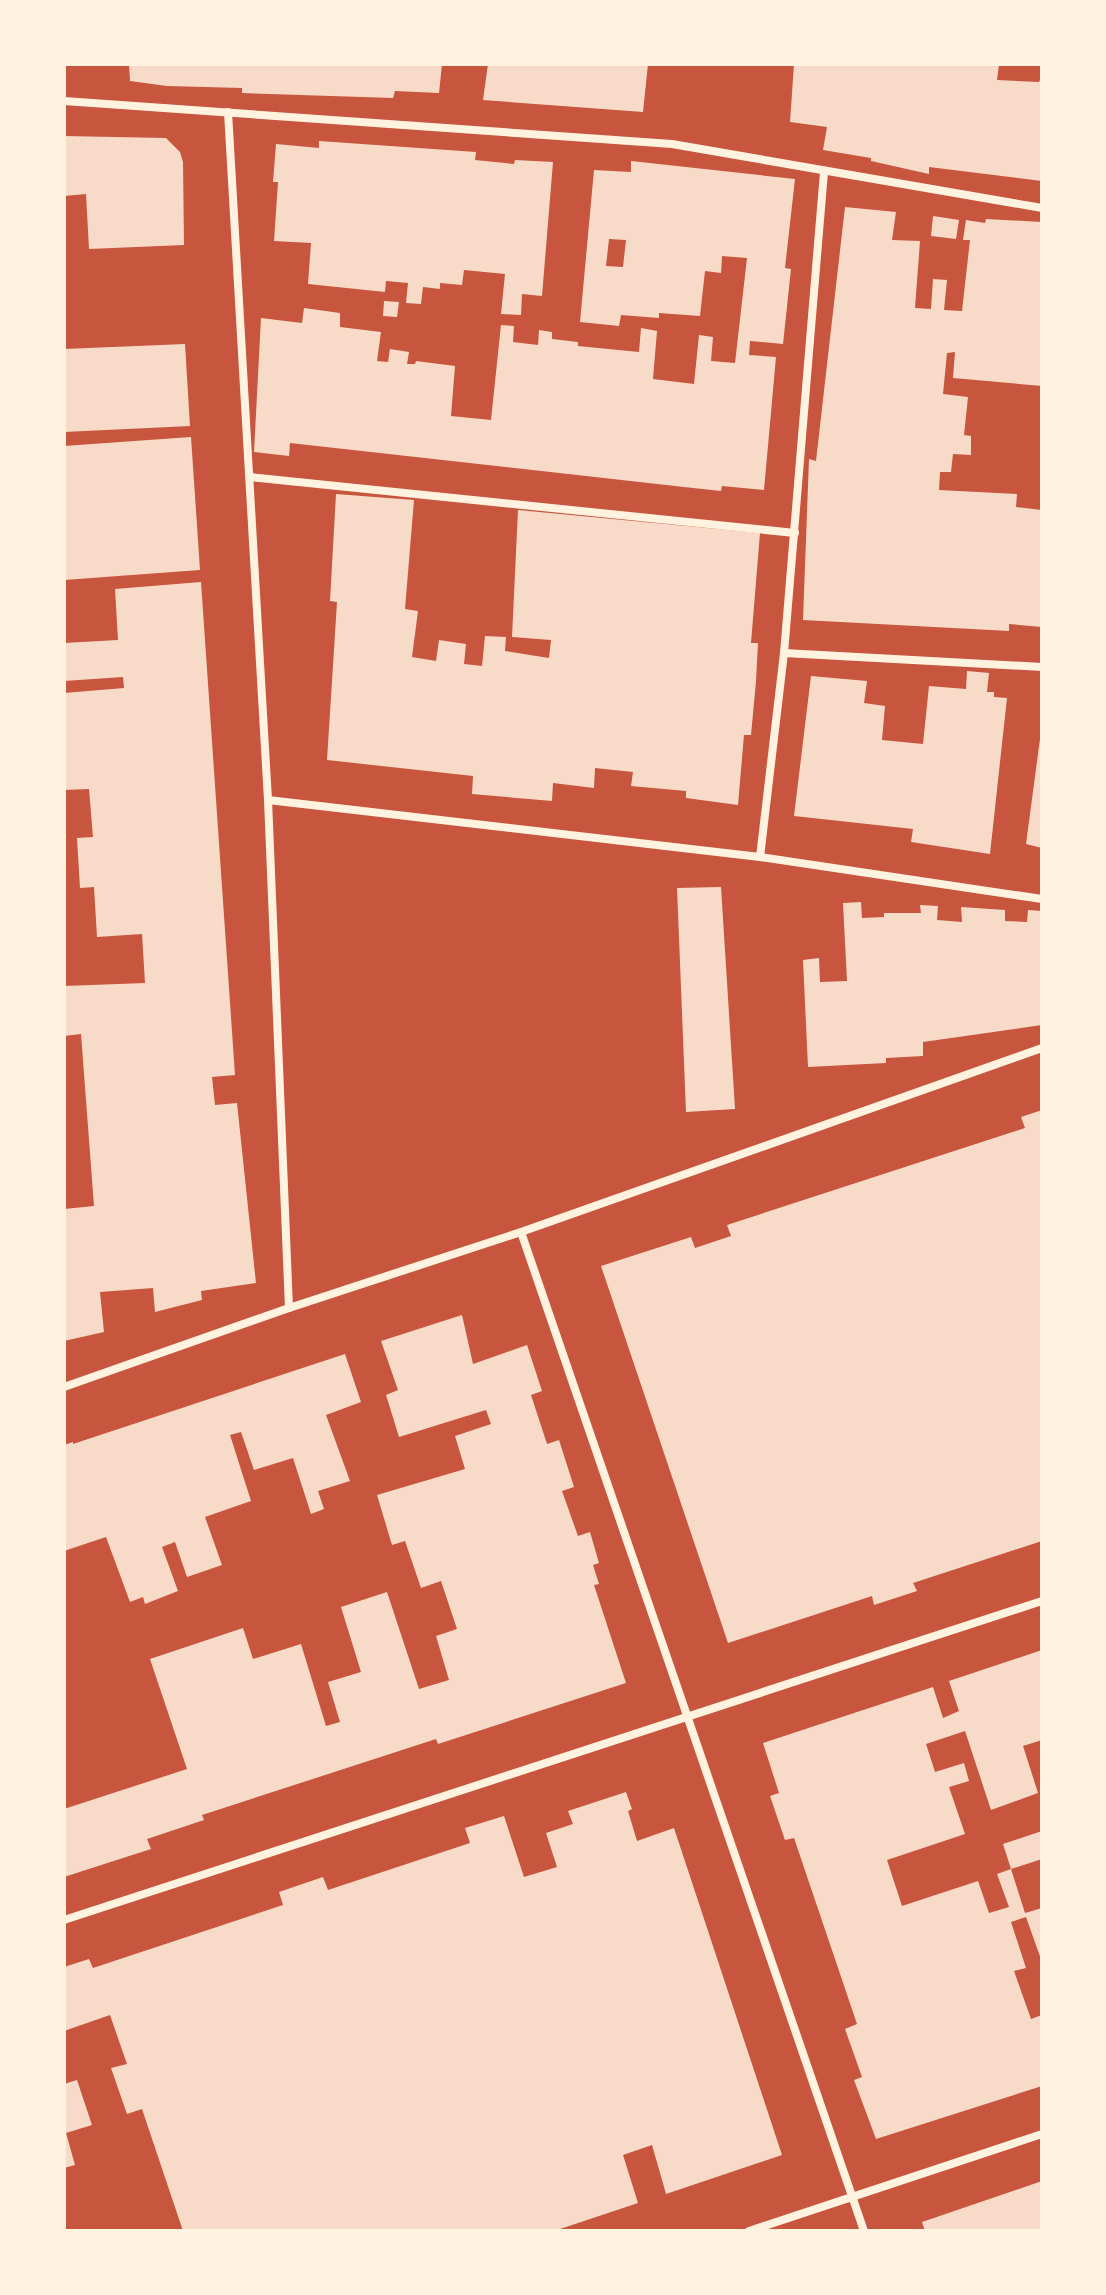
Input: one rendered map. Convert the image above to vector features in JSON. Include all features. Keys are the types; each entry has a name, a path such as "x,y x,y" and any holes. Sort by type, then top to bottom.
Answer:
{"street":[{"path":"64,101 672,144 1042,208"},
{"path":"228,112 268,800 289,1308"},
{"path":"760,857 784,653 824,172"},
{"path":"250,477 795,533"},
{"path":"784,653 1042,667"},
{"path":"268,800 760,857 1042,899"},
{"path":"64,1387 289,1308 521,1232 1042,1048"},
{"path":"521,1232 864,2231"},
{"path":"64,1920 1042,1601"},
{"path":"749,2231 1042,2134"}],"building":[{"path":"129,64 442,64 439,93 395,91 393,98 242,93 242,88 167,86 130,81"},
{"path":"488,64 648,64 643,112 483,100"},
{"path":"794,64 999,64 997,80 1039,82 1042,76 1042,181 929,167 929,174 871,161 871,158 823,150 827,127 790,122"},
{"path":"64,136 166,138 180,152 183,162 184,245 89,249 86,194 64,196"},
{"path":"319,141 476,152 475,160 514,164 515,160 553,162 542,296 522,294 521,315 501,314 505,274 464,270 462,285 440,283 440,289 423,287 421,304 406,303 408,283 386,281 385,292 308,284 311,243 274,241 278,182 273,182 276,144 319,148"},
{"path":"631,161 795,179 785,268 791,269 783,344 750,341 749,355 776,357 764,490 722,486 721,491 290,443 289,456 254,452 261,318 302,323 304,308 340,313 340,327 381,332 377,361 388,362 390,349 409,352 407,364 415,364 416,361 455,366 451,416 491,420 501,325 514,326 513,342 538,345 539,330 552,332 552,339 578,342 578,346 639,352 641,328 657,331 653,379 694,384 699,335 713,337 711,361 735,363 747,258 722,256 721,273 705,271 700,316 659,313 659,318 621,315 619,326 580,322 594,170 631,172","holes":["609,239 626,240 623,267 606,266"]},
{"path":"845,207 896,212 892,240 920,241 915,308 931,309 933,279 947,280 944,310 962,311 970,240 963,240 966,220 985,223 986,219 1042,222 1042,386 953,378 955,352 947,353 943,394 968,397 964,435 971,436 971,455 953,454 951,472 940,472 939,490 1017,494 1016,507 1042,510 1042,627 1009,624 1009,631 803,620 809,459 816,461"},
{"path":"933,216 959,220 956,239 931,236"},
{"path":"384,301 399,302 397,317 383,316"},
{"path":"185,344 190,426 64,432 64,349"},
{"path":"191,437 200,570 64,580 64,446"},
{"path":"336,494 414,500 405,609 418,611 412,657 436,661 439,640 466,644 464,664 482,666 485,636 506,637 505,651 549,658 551,640 512,637 518,510 760,533 751,643 758,643 756,681 751,735 744,735 738,805 686,798 686,791 631,786 633,772 595,768 594,788 553,783 552,801 472,794 473,776 327,760 337,602 330,601"},
{"path":"201,582 235,1075 212,1077 215,1105 237,1103 256,1283 201,1291 202,1300 155,1312 153,1288 100,1292 104,1332 64,1341 64,1209 94,1206 81,1034 64,1036 64,986 145,983 142,934 97,937 94,887 80,888 77,838 93,837 89,789 64,790 64,693 124,688 123,677 64,681 64,643 118,640 115,589"},
{"path":"967,671 989,673 987,692 994,692 994,697 1007,698 990,854 911,842 913,829 794,816 811,676 867,681 864,703 885,706 882,740 923,744 929,686 966,689"},
{"path":"1042,739 1042,848 1026,844"},
{"path":"721,887 735,1109 686,1112 677,888"},
{"path":"861,902 862,918 884,917 884,913 921,913 920,905 938,906 937,920 962,922 961,907 1005,910 1005,921 1027,922 1028,910 1042,911 1042,1025 923,1042 923,1056 886,1058 886,1063 808,1067 803,960 819,958 820,982 847,981 843,903"},
{"path":"1042,1110 1042,1541 913,1583 917,1591 874,1605 872,1596 728,1643 601,1266 691,1237 695,1248 731,1236 727,1225 1025,1128 1021,1117"},
{"path":"462,1315 473,1364 527,1345 542,1391 531,1395 547,1444 559,1440 574,1487 562,1491 578,1536 590,1532 599,1563 593,1565 599,1584 594,1585 626,1683 438,1744 436,1739 202,1815 204,1820 147,1839 151,1849 64,1877 64,1809 187,1769 150,1659 243,1628 253,1659 301,1644 326,1726 340,1722 328,1682 361,1672 341,1607 387,1592 419,1689 449,1680 436,1636 457,1629 441,1581 421,1588 405,1541 392,1545 377,1495 465,1469 455,1436 491,1424 486,1410 399,1437 386,1395 398,1390 381,1341"},
{"path":"345,1354 361,1402 326,1415 350,1481 318,1491 324,1509 311,1514 293,1458 254,1470 241,1432 230,1435 251,1501 205,1517 222,1565 187,1577 175,1542 162,1547 178,1591 145,1604 143,1597 130,1602 106,1537 64,1551 64,1445"},
{"path":"1042,1650 1042,1740 1023,1746 1038,1793 991,1810 965,1731 926,1744 935,1772 964,1763 969,1781 949,1787 965,1834 887,1860 902,1906 978,1881 989,1913 1009,1907 997,1874 1011,1869 1025,1913 1042,1908 1042,1962 1026,1917 1011,1922 1026,1968 1014,1971 1031,2019 1042,2015 1042,2086 876,2139 854,2080 862,2077 845,2029 857,2024 794,1838 785,1840 770,1796 779,1793 763,1743 933,1687 943,1718 959,1711 949,1681"},
{"path":"626,1792 637,1841 674,1828 782,2155 666,2194 652,2145 623,2155 638,2203 554,2231 183,2231 142,2109 127,2114 111,2068 127,2064 110,2015 64,2031 64,1967 89,1959 93,1968 283,1905 279,1892 323,1877 328,1890 470,1843 465,1828 504,1816 524,1877 557,1867 546,1833 573,1824 568,1811"},
{"path":"1042,1831 1042,1859 1011,1869 1003,1844"},
{"path":"77,2080 92,2125 66,2133 75,2165 64,2168 64,2084"},
{"path":"1042,2181 1042,2231 925,2231 922,2222"}]}
